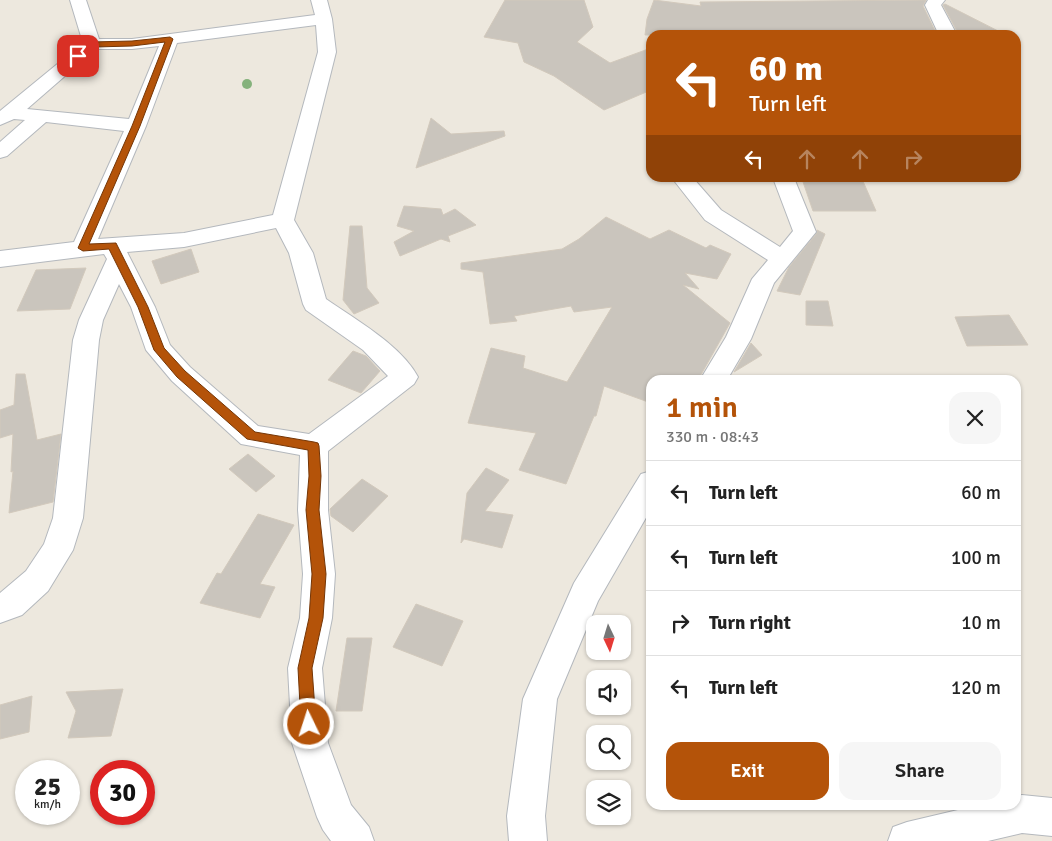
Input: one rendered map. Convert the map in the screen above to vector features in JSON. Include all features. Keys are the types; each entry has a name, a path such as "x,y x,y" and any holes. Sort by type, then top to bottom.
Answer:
{"street":[{"path":"78,0 92,44"},
{"path":"116,252 143,307 159,350 181,374 251,436 314,446 404,377 372,343 315,304 301,253 283,220 327,52 324,20 319,0"},
{"path":"937,0 933,5 946,30"},
{"path":"6,116 92,44 132,44 324,20"},
{"path":"83,248 136,126 170,39"},
{"path":"6,116 42,116 136,126"},
{"path":"0,152 42,116"},
{"path":"685,182 713,215 783,259"},
{"path":"716,375 738,338 764,279 805,232 786,182"},
{"path":"0,258 83,248 116,252 283,220"},
{"path":"0,608 11,604 37,581 58,550 68,518 86,340 91,320 116,252"},
{"path":"314,446 313,510 319,574 316,618 305,668 310,743 336,817 355,841"},
{"path":"528,841 526,816 540,699 585,593 646,491"},
{"path":"907,841 1022,814 1052,817"}],"building":[{"path":"505,0 584,0 593,27 577,42 610,63 646,50 646,92 604,110 554,76 524,62 518,43 484,37"},
{"path":"654,0 701,6 700,2 926,0 923,6 935,30 646,30 645,35 647,19"},
{"path":"945,4 996,30 956,30 943,5"},
{"path":"431,118 451,134 504,131 505,136 416,168"},
{"path":"803,182 863,182 876,211 813,211"},
{"path":"404,206 441,209 443,215 455,209 476,225 448,236 450,242 441,239 400,256 394,242 414,231 397,226"},
{"path":"606,217 650,239 669,230 706,248 710,245 731,254 717,279 685,273 699,289 683,285 730,323 701,375 646,375 646,401 604,386 596,416 594,416 566,484 519,470 536,433 468,423 491,348 525,356 523,368 567,382 612,307 574,312 571,306 514,316 517,321 490,324 483,272 461,269 461,263 562,249 579,239"},
{"path":"350,226 362,226 367,288 379,303 354,314 343,300"},
{"path":"817,230 825,234 800,295 777,291 789,267 817,233"},
{"path":"191,249 199,272 161,284 152,261"},
{"path":"86,268 70,309 17,311 36,270"},
{"path":"806,301 828,301 833,326 806,325"},
{"path":"1009,315 1028,345 967,346 955,317"},
{"path":"751,343 762,355 734,372"},
{"path":"353,351 366,356 380,371 361,393 328,380"},
{"path":"16,374 25,374 37,440 61,434 53,502 9,513 13,471 11,472 13,434 0,438 0,410 14,405"},
{"path":"248,454 275,476 256,492 229,469"},
{"path":"486,468 509,480 485,511 513,515 502,548 464,539 461,543 467,493"},
{"path":"362,479 388,496 353,532 331,516 330,509"},
{"path":"258,514 294,525 260,584 275,587 260,618 200,603 217,573 221,574"},
{"path":"416,604 463,621 442,666 393,647"},
{"path":"347,638 372,638 362,711 336,711"},
{"path":"123,689 111,736 68,738 76,711 66,692"},
{"path":"32,696 29,732 0,739 0,705"}],"route":[{"path":"78,56 92,44 132,44 170,39 136,126 83,248 112,246 143,307 159,350 181,374 251,436 314,446 313,510 319,574 316,618 305,668 309,724"}]}
